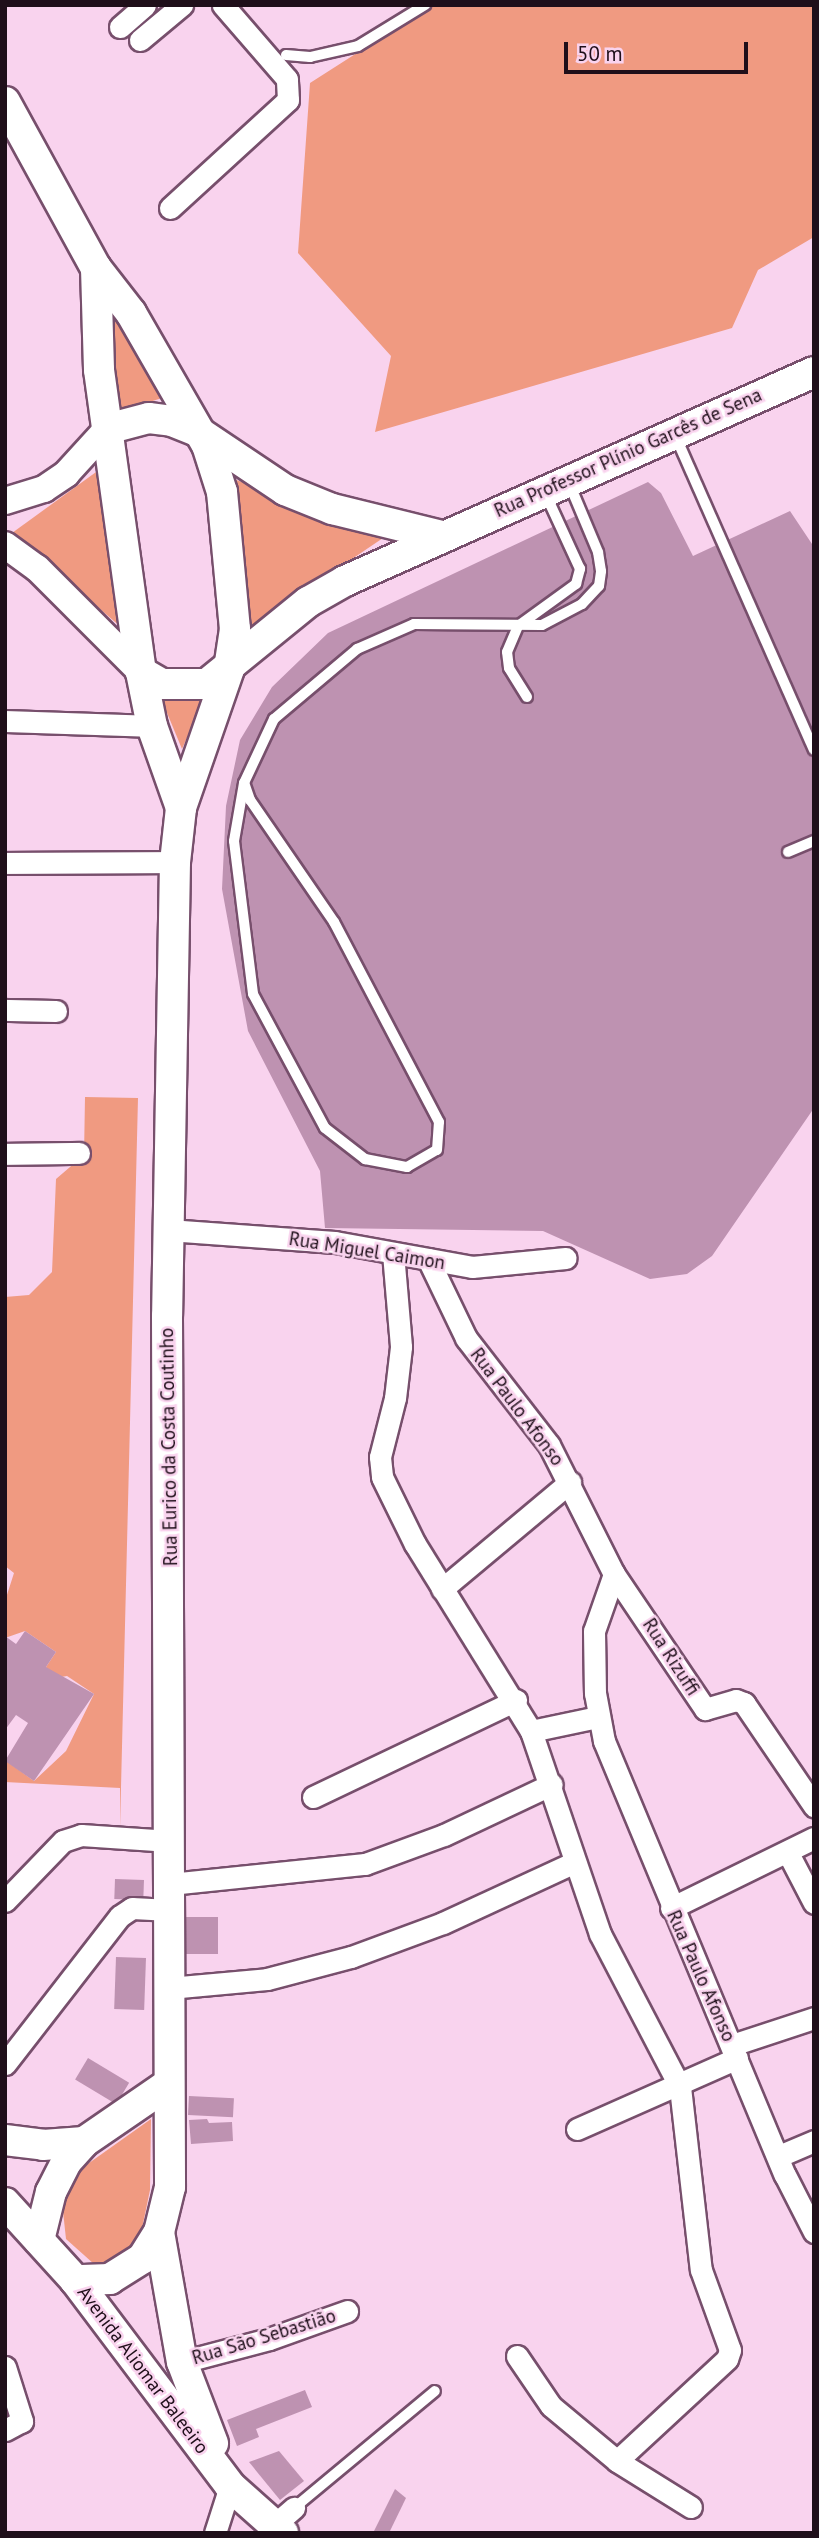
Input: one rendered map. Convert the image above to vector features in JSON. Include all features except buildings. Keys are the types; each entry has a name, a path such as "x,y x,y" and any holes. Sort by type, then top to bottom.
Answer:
{"main road":[{"path":"5,102 96,268 148,341 206,445 222,492 232,570 235,629 229,669"},
{"path":"96,268 99,370 141,672"},
{"name":"Rua Professor Plínio Garcês de Sena","path":"141,672 162,684 184,688 207,684 229,669 308,602 442,536 814,372"},
{"path":"107,429 149,418 197,431 244,466 308,500 377,522 442,536"},
{"name":"Rua Eurico da Costa Coutinho","path":"75,2280 110,2279 126,2272 143,2258 159,2232 170,2187 167,2085 170,1897 168,1230 175,862 181,808 229,669"},
{"name":"Rua Eurico da Costa Coutinho","path":"141,672 152,726 181,808"},
{"path":"38,2240 59,2175 84,2142 167,2085"},
{"path":"5,2140 43,2146 84,2142"},
{"name":"Avenida Aliomar Baleeiro","path":"5,2203 75,2280 230,2486 284,2522"},
{"path":"159,2232 182,2362 230,2486"}],"street":[{"path":"120,27 145,5"},
{"path":"140,40 182,5"},
{"path":"170,208 288,100 286,79 223,5"},
{"path":"5,501 44,489 66,474 107,429"},
{"path":"5,545 37,568 141,672"},
{"path":"5,721 152,726"},
{"path":"5,863 175,862"},
{"path":"5,1010 56,1011"},
{"path":"5,1154 79,1153"},
{"name":"Rua Miguel Caimon","path":"168,1230 335,1242 494,1268 566,1258"},
{"path":"393,1253 401,1347 395,1398 380,1457 382,1476 442,1589 516,1700 552,1784 600,1934 680,2087 701,2270 730,2350 713,2370 617,2461"},
{"name":"Rua Paulo Afonso","path":"428,1259 466,1338 549,1445 570,1482 614,1574 594,1631 598,1717 618,1783 814,2232"},
{"path":"442,1589 570,1482"},
{"name":"Rua Rizuffi","path":"614,1574 705,1709 736,1700 744,1703 814,1806"},
{"path":"313,1797 516,1700"},
{"path":"531,1731 598,1717"},
{"path":"5,2064 120,1916 132,1908 170,1897 365,1864 444,1835 552,1784"},
{"path":"5,1900 63,1841 81,1835 170,1841"},
{"path":"671,1908 814,1838"},
{"path":"788,1853 814,1903"},
{"path":"169,1988 267,1979 351,1957 443,1923 575,1862"},
{"path":"577,2129 680,2087 734,2052 814,2018"},
{"path":"779,2156 814,2141"},
{"name":"Rua São Sebastião","path":"182,2362 269,2339 346,2311"},
{"path":"517,2356 543,2398 617,2461 691,2507"},
{"path":"5,2367 22,2421 5,2430"},
{"path":"215,2533 230,2486"}],"lane":[{"path":"286,55 310,57 358,46 425,5"},
{"path":"674,432 814,750"},
{"path":"244,783 250,800 334,922 439,1122 437,1150 408,1167 365,1159 325,1128 253,994 234,841 244,783 274,719 357,649 414,624 542,625 562,617 598,586 598,552 556,485"},
{"path":"527,697 509,668 506,652 518,626 576,584 580,569 556,485"},
{"path":"788,852 814,841"},
{"path":"284,2522 435,2391"}],"shaded area":[{"path":"432,5 814,5 814,237 758,270 732,328 375,432 391,356 298,253 310,83"},
{"path":"106,299 162,398 121,411"},
{"path":"103,467 122,628 12,533"},
{"path":"231,478 386,536 247,630"},
{"path":"160,696 203,701 182,749"},
{"path":"85,1097 138,1098 120,1828 120,1788 5,1782 5,1760 34,1781 66,1751 94,1694 67,1676 49,1679 46,1667 56,1652 25,1631 5,1638 5,1601 14,1573 5,1566 5,1297 29,1295 52,1272 56,1179 84,1155"},
{"path":"151,2119 150,2190 139,2243 116,2261 94,2264 66,2239 62,2202 75,2173"}]}
